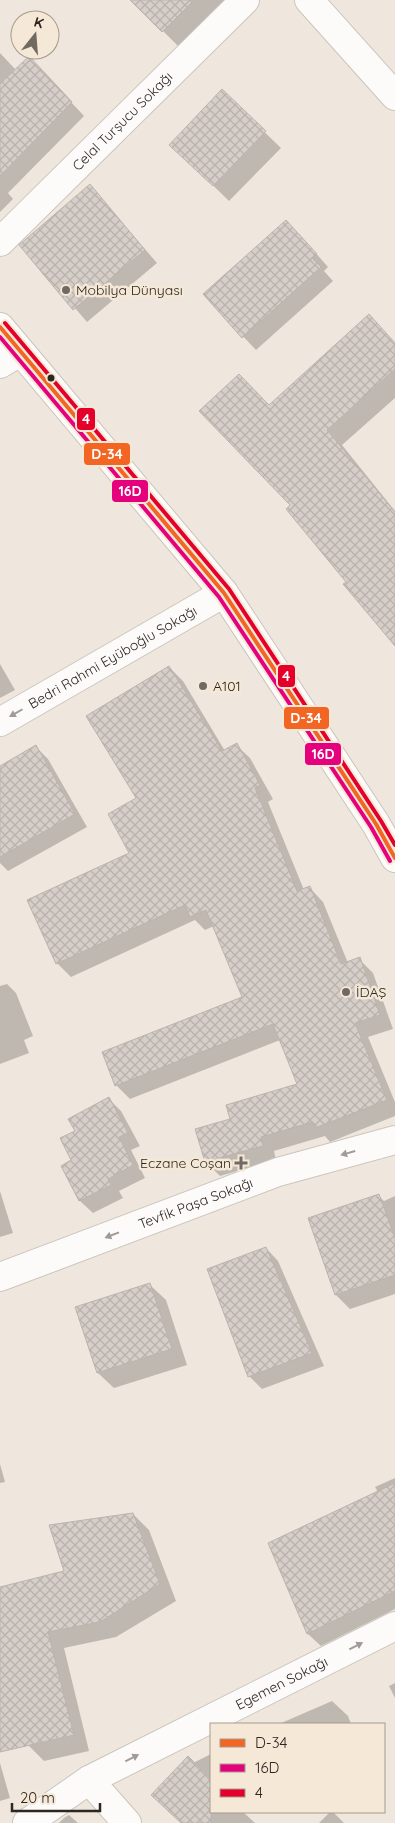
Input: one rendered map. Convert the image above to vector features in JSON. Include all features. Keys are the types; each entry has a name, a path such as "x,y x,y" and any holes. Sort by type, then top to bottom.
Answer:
{"street":[{"name":"Celal Turşucu Sokağı","path":"0,242 245,0"},
{"path":"309,0 395,96"},
{"path":"0,327 10,358 224,592 376,824 395,858"},
{"name":"Bedri Rahmi Eyüboğlu Sokağı","path":"0,722 224,592"},
{"name":"Tevfik Paşa Sokağı","path":"0,1277 278,1172 395,1140"},
{"name":"Egemen Sokağı","path":"28,1823 89,1780 395,1626"},
{"path":"89,1780 127,1823"}],"building":[{"path":"130,0 194,0 162,32"},
{"path":"25,60 33,60 72,102 0,176 0,84"},
{"path":"222,89 266,131 213,186 169,145"},
{"path":"90,184 145,250 73,310 19,245"},
{"path":"286,220 317,254 312,258 321,267 242,338 203,294"},
{"path":"369,314 395,343 395,369 327,430 395,512 395,646 343,584 346,582 286,509 290,505 199,411 239,374 269,405"},
{"path":"169,666 222,751 237,743 260,785 255,788 297,891 310,886 341,964 360,957 380,1015 355,1023 387,1100 315,1128 313,1122 261,1137 263,1146 205,1162 195,1129 230,1119 226,1105 297,1084 273,1024 115,1086 102,1052 242,997 206,910 190,917 185,905 56,964 27,900 129,853 108,814 136,798 86,716"},
{"path":"36,745 75,814 0,857 0,766"},
{"path":"109,1097 128,1133 119,1137 133,1165 108,1179 111,1185 79,1201 61,1166 71,1160 60,1138 75,1131 68,1119"},
{"path":"379,1194 395,1238 395,1275 335,1295 308,1218"},
{"path":"266,1247 312,1353 248,1377 207,1269"},
{"path":"150,1283 172,1349 97,1373 75,1307"},
{"path":"395,1483 395,1591 307,1634 268,1543"},
{"path":"133,1513 160,1584 100,1622 48,1632 74,1735 0,1752 0,1587 64,1571 49,1525"},
{"path":"188,1756 210,1778 211,1823 181,1823 151,1795"}],"transit line":[{"name":"4","path":"5,323 229,589 395,845"},
{"name":"D-34","path":"0,327 224,593 376,824 395,858"},
{"name":"16D","path":"0,337 219,597 371,827 390,861"}],"place":[{"name":"Mobilya Dünyası","path":"66,290"},
{"name":"A101","path":"203,686"},
{"name":"İDAŞ","path":"346,992"},
{"name":"Eczane Coşan","path":"241,1163"}]}
